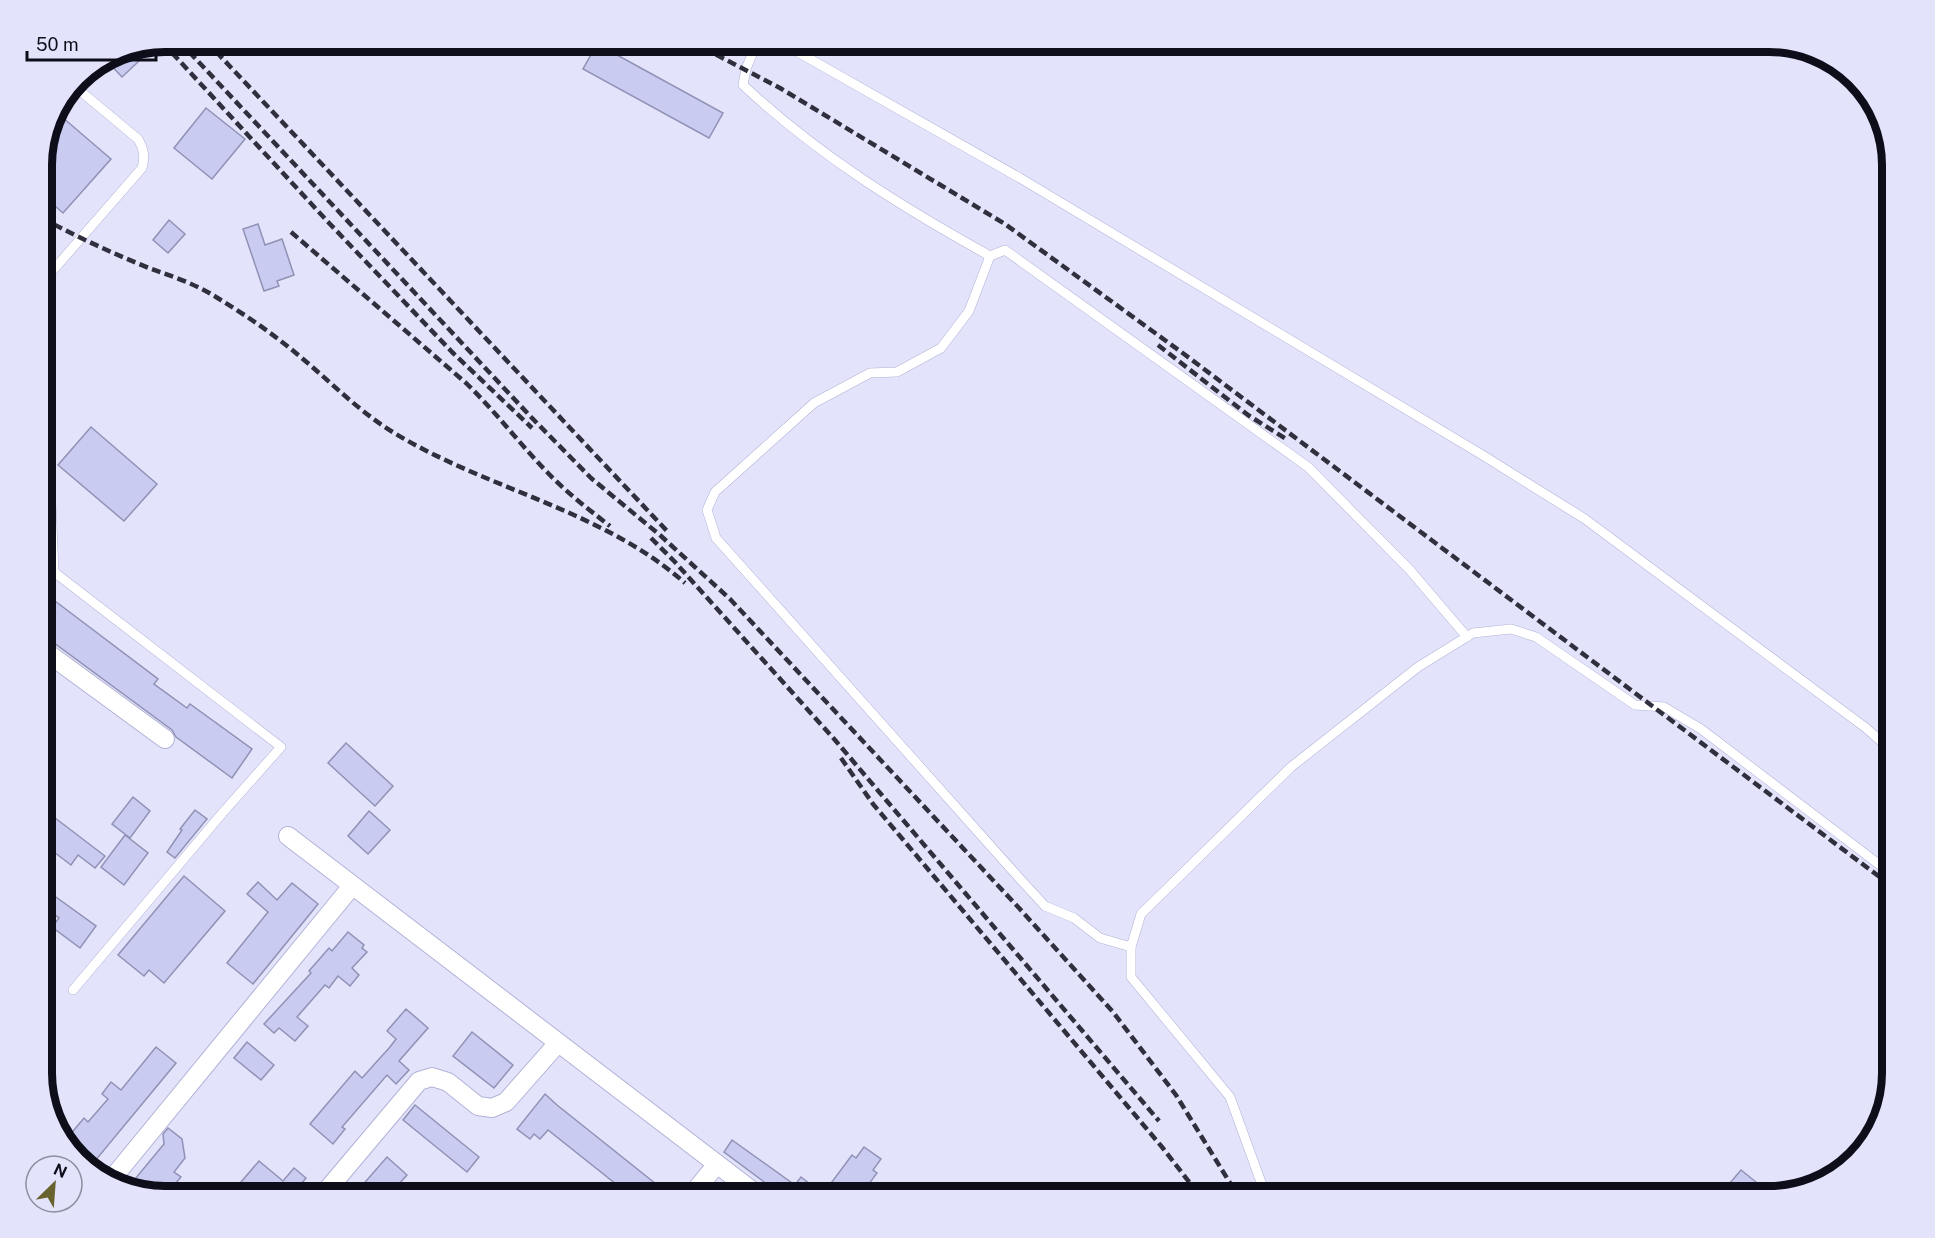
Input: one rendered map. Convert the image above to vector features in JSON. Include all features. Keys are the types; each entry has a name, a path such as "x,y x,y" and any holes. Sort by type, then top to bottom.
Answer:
{"street":[{"path":"53,657 165,739"},
{"path":"288,836 746,1186"},
{"path":"116,1174 352,886"},
{"path":"330,1186 419,1081 432,1077 448,1082 478,1106 492,1108 506,1102 558,1043"},
{"path":"699,1186 717,1164"}],"lane":[{"path":"753,52 743,85 767,108 850,173 916,215 990,256"},
{"path":"798,52 1020,178 1575,513 1866,728 1882,742"},
{"path":"53,270 142,168 144,159 143,147 138,139 81,91"},
{"path":"1131,947 1100,938 1074,918 1045,906 716,538 707,510 715,492 814,403 870,373 897,372 941,348 969,311 990,256 1005,250 1308,467 1409,569 1467,637"},
{"path":"53,549 54,572 281,747 73,990"},
{"path":"1262,1186 1230,1097 1131,976 1131,947 1141,914 1292,767 1418,667 1473,633 1511,629 1536,637 1635,705 1664,707 1701,729 1882,867"}],"building":[{"path":"593,52 612,52 723,113 709,138 583,69"},
{"path":"146,54 122,77 112,66"},
{"path":"206,108 245,139 212,179 174,148"},
{"path":"63,118 111,159 63,213 53,204 53,158 56,136"},
{"path":"169,220 185,234 168,253 153,240"},
{"path":"258,224 265,245 282,239 294,275 277,281 279,286 264,291 243,229"},
{"path":"91,427 157,484 124,521 58,465"},
{"path":"55,601 158,679 154,684 187,708 190,704 252,749 232,778 176,737 172,730 53,642 53,603"},
{"path":"346,743 393,786 375,806 328,763"},
{"path":"133,797 150,811 130,838 112,824"},
{"path":"195,810 207,819 175,858 167,852 182,830 180,829"},
{"path":"369,811 390,830 368,854 348,836"},
{"path":"53,816 105,856 95,868 78,855 71,865 53,851"},
{"path":"125,835 148,853 124,885 101,867"},
{"path":"184,876 225,911 164,983 149,970 144,976 118,955"},
{"path":"258,882 277,900 292,883 318,904 253,984 227,963 268,912 247,894"},
{"path":"53,895 96,926 80,948 53,928 59,918 53,913"},
{"path":"348,932 364,945 362,948 367,952 352,968 359,975 350,986 338,976 329,988 325,985 297,1017 308,1026 295,1041 279,1028 274,1033 264,1024 311,973 309,971 329,948 332,951"},
{"path":"406,1009 428,1028 399,1061 409,1070 396,1084 387,1075 342,1127 345,1129 333,1144 310,1124 355,1071 362,1078 390,1047 396,1039 387,1031"},
{"path":"472,1032 513,1065 494,1088 453,1056"},
{"path":"247,1042 274,1065 261,1080 234,1058"},
{"path":"156,1047 176,1063 95,1160 71,1134 84,1118 88,1122 108,1099 102,1094 111,1082 121,1090"},
{"path":"545,1094 658,1186 618,1186 548,1130 540,1139 534,1134 530,1139 517,1129"},
{"path":"415,1105 479,1157 467,1172 403,1120"},
{"path":"168,1128 182,1139 185,1158 174,1172 181,1177 173,1186 151,1185 133,1181 164,1144 163,1134"},
{"path":"732,1140 795,1185 801,1177 813,1186 770,1186 724,1152"},
{"path":"864,1147 881,1159 873,1170 877,1173 867,1186 829,1186 852,1155 856,1158"},
{"path":"387,1157 407,1175 397,1186 362,1186"},
{"path":"259,1161 283,1181 294,1168 306,1178 299,1186 238,1186"},
{"path":"1741,1170 1761,1186 1727,1186"}],"railway":[{"path":"171,52 452,352 532,428"},
{"path":"189,52 532,418 591,478 661,536 730,599 1019,908 1113,1012 1176,1095 1232,1186"},
{"path":"216,52 667,531"},
{"path":"711,52 780,88 1005,224 1184,354 1882,879"},
{"path":"53,224 108,251 208,292 278,339 357,406 396,434 469,471 544,502 618,537 653,558 685,583"},
{"path":"291,232 466,383 554,479 610,526"},
{"path":"1158,345 1248,415 1286,439"},
{"path":"651,538 835,740 1159,1121"},
{"path":"841,758 873,804 1162,1147 1192,1186"}]}
